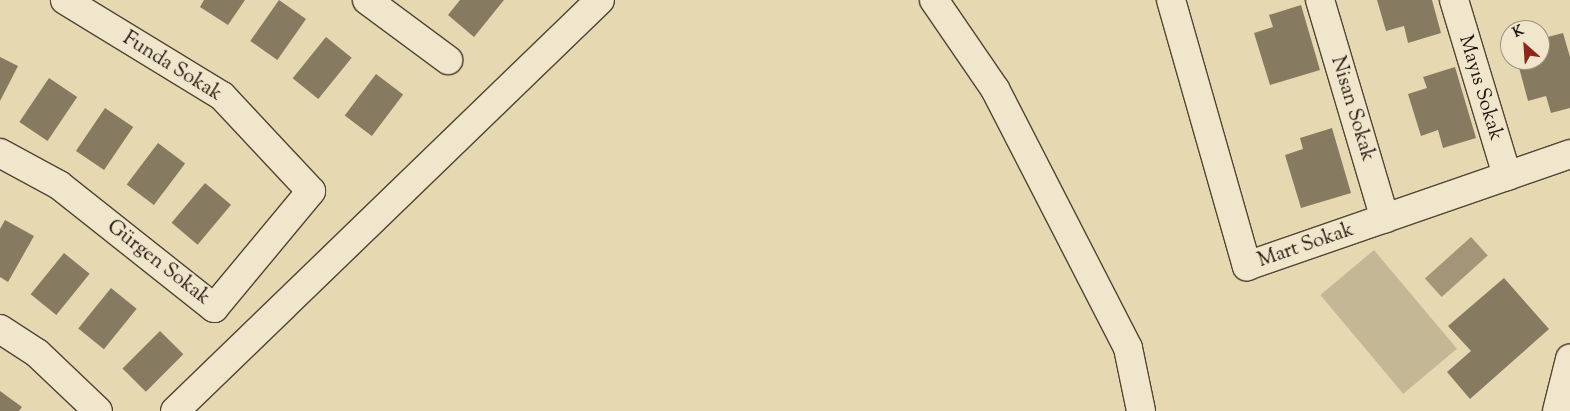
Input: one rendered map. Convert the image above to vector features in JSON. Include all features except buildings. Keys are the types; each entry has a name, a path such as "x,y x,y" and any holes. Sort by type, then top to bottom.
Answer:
{"street":[{"name":"Funda Sokak","path":"65,0 222,96 311,190"},
{"path":"368,0 448,60"},
{"path":"175,411 600,0"},
{"path":"934,0 995,90 1128,348 1141,411"},
{"name":"Mart Sokak","path":"1171,0 1247,266 1570,154"},
{"name":"Nisan Sokak","path":"1320,0 1385,218"},
{"name":"Mayıs Sokak","path":"1454,0 1507,176"},
{"name":"Gürgen Sokak","path":"0,153 59,185 214,308 311,190"},
{"path":"0,328 37,353 98,411"},
{"path":"1557,411 1570,359"}],"shaded area":[{"path":"1471,237 1488,256 1442,297 1425,278"},
{"path":"1374,250 1457,349 1403,394 1320,295"}]}
